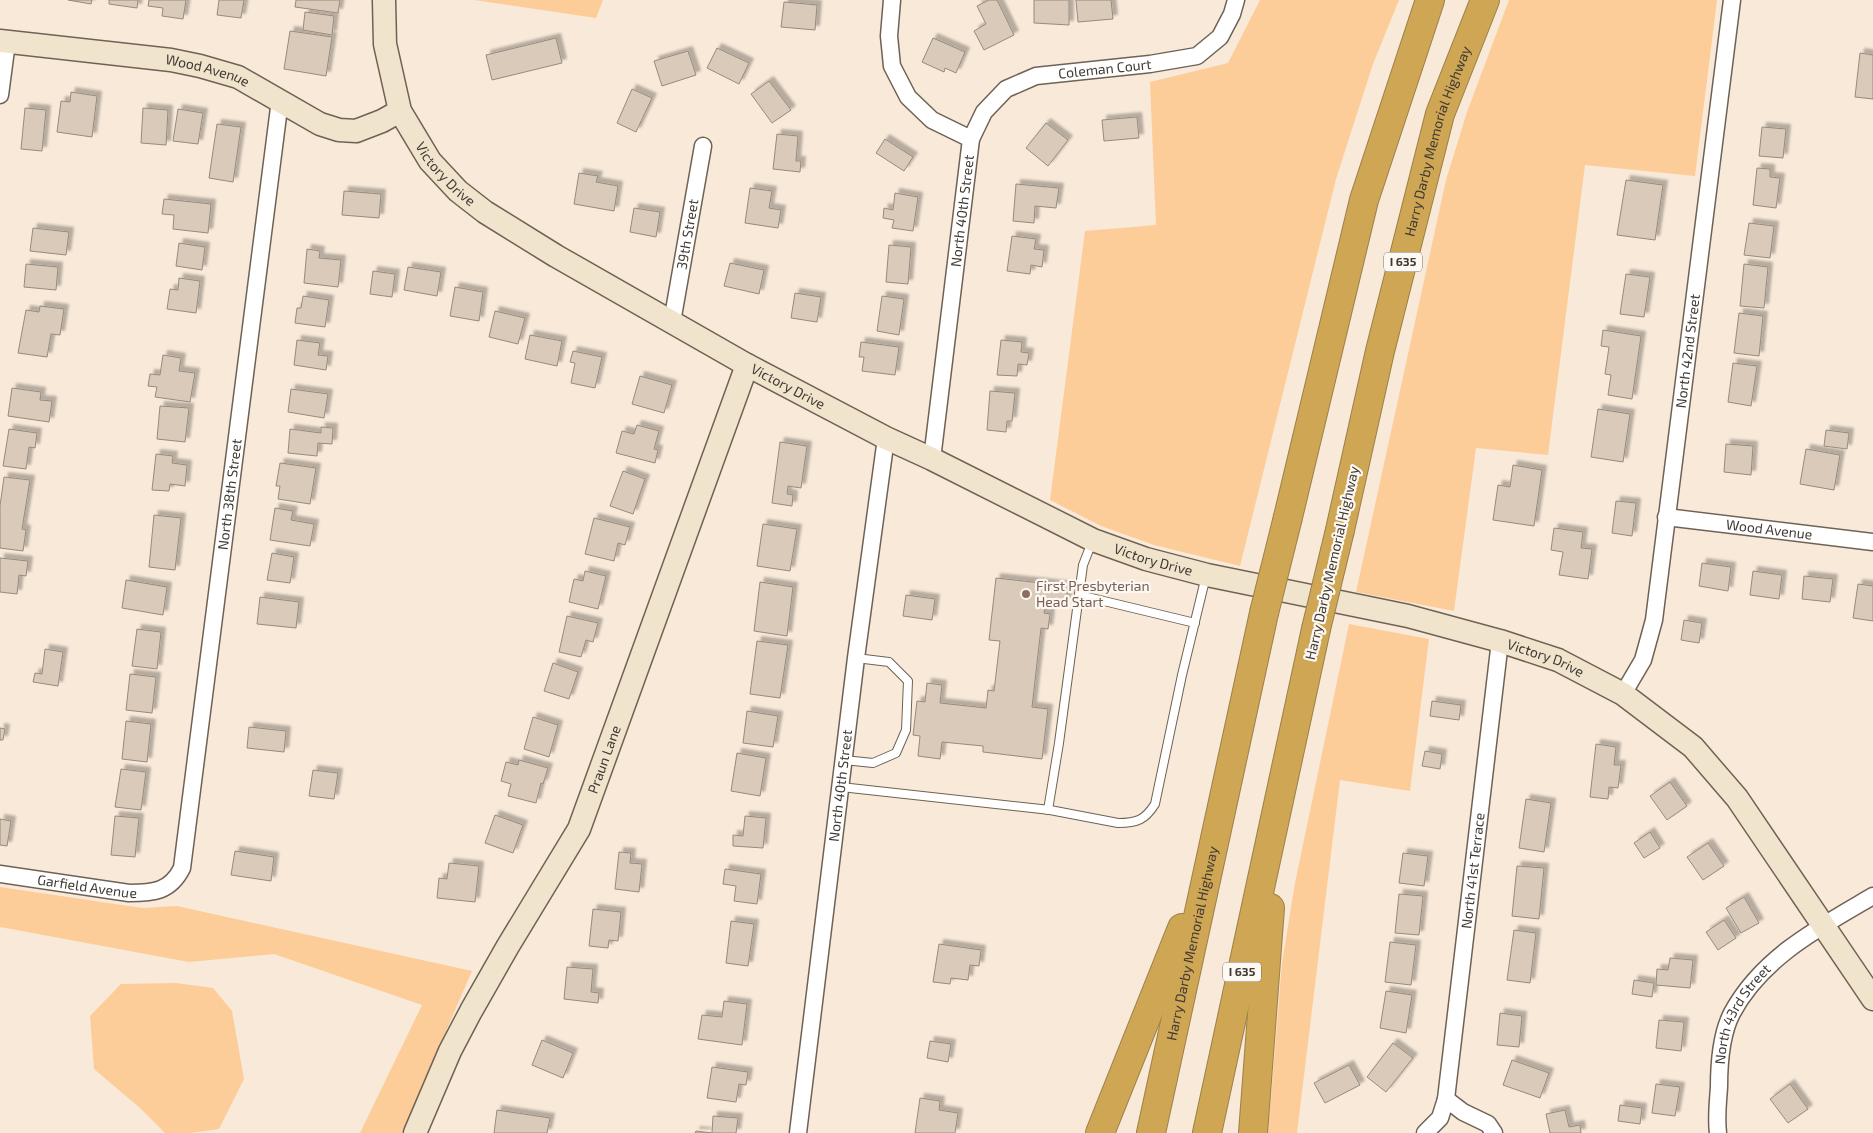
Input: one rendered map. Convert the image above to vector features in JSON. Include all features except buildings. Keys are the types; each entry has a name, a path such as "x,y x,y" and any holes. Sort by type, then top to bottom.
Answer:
{"highway":[{"name":"Harry Darby Memorial Highway","path":"1152,1133 1264,613 1364,200 1430,0"},
{"name":"Harry Darby Memorial Highway","path":"1207,1133 1316,629 1380,350 1440,114 1485,0"},
{"path":"1253,1133 1277,810"},
{"path":"1100,1133 1211,857"}],"main road":[{"path":"384,0 385,44 400,111"},
{"name":"Wood Avenue","path":"3,42 171,60 200,66 238,77 320,124 339,130 356,131 382,121 400,111"},
{"name":"Victory Drive","path":"400,111 430,161 458,191 485,212 556,256 747,365 886,438 1093,540 1146,559 1207,576 1408,616 1500,641 1558,660 1623,694 1693,747 1737,798 1873,999"},
{"name":"Praun Lane","path":"416,1133 450,1051 471,1011 579,829 747,365"}],"street":[{"name":"North 40th Street","path":"892,0 888,36 892,66 908,97 932,120 971,139 932,459"},
{"name":"Coleman Court","path":"971,139 984,112 1006,89 1036,76 1150,64 1197,56 1220,37 1232,14 1236,0"},
{"name":"North 42nd Street","path":"1623,694 1643,660 1654,620 1732,0"},
{"path":"0,95 3,42"},
{"name":"North 38th Street","path":"170,884 178,876 182,868 280,100"},
{"name":"39th Street","path":"672,322 703,146"},
{"name":"North 40th Street","path":"798,1133 856,658 886,438"},
{"name":"Wood Avenue","path":"1666,517 1873,542"},
{"name":"North 41st Terrace","path":"1425,1133 1440,1118 1446,1099 1500,641"},
{"name":"Garfield Avenue","path":"0,874 129,893 151,893 170,884"},
{"path":"1822,925 1873,896"},
{"name":"North 43rd Street","path":"1718,1133 1719,1070 1722,1046 1732,1014 1745,992 1760,973 1791,946 1822,925"},
{"path":"1446,1099 1464,1112 1488,1124 1494,1133"}],"lane":[{"path":"1048,810 1083,565 1093,540"},
{"path":"841,787 1048,810 1118,823 1129,823 1147,816 1155,804 1207,576"},
{"path":"1079,595 1195,623"},
{"path":"844,760 874,763 896,753 906,730 908,681 889,662 856,658"}],"shaded area":[{"path":"474,0 603,0 596,18"},
{"path":"1260,0 1399,0 1373,64 1336,179 1240,566 1154,545 1101,526 1050,500 1085,231 1156,225 1150,82 1228,63"},
{"path":"1509,0 1717,0 1695,176 1585,165 1548,455 1476,448 1454,611 1356,592 1446,180 1467,112"},
{"path":"1349,624 1429,639 1410,791 1340,780 1297,1133 1268,1133 1282,963 1295,883"},
{"path":"0,887 142,908 177,906 472,971 402,1133 360,1133 422,1005 274,954 189,962 0,927"},
{"path":"176,983 213,988 232,1011 244,1079 219,1129 190,1133 165,1133 140,1108 94,1069 90,1016 121,984"}],"place":[{"name":"First Presbyterian Head Start","path":"1026,594"}]}
